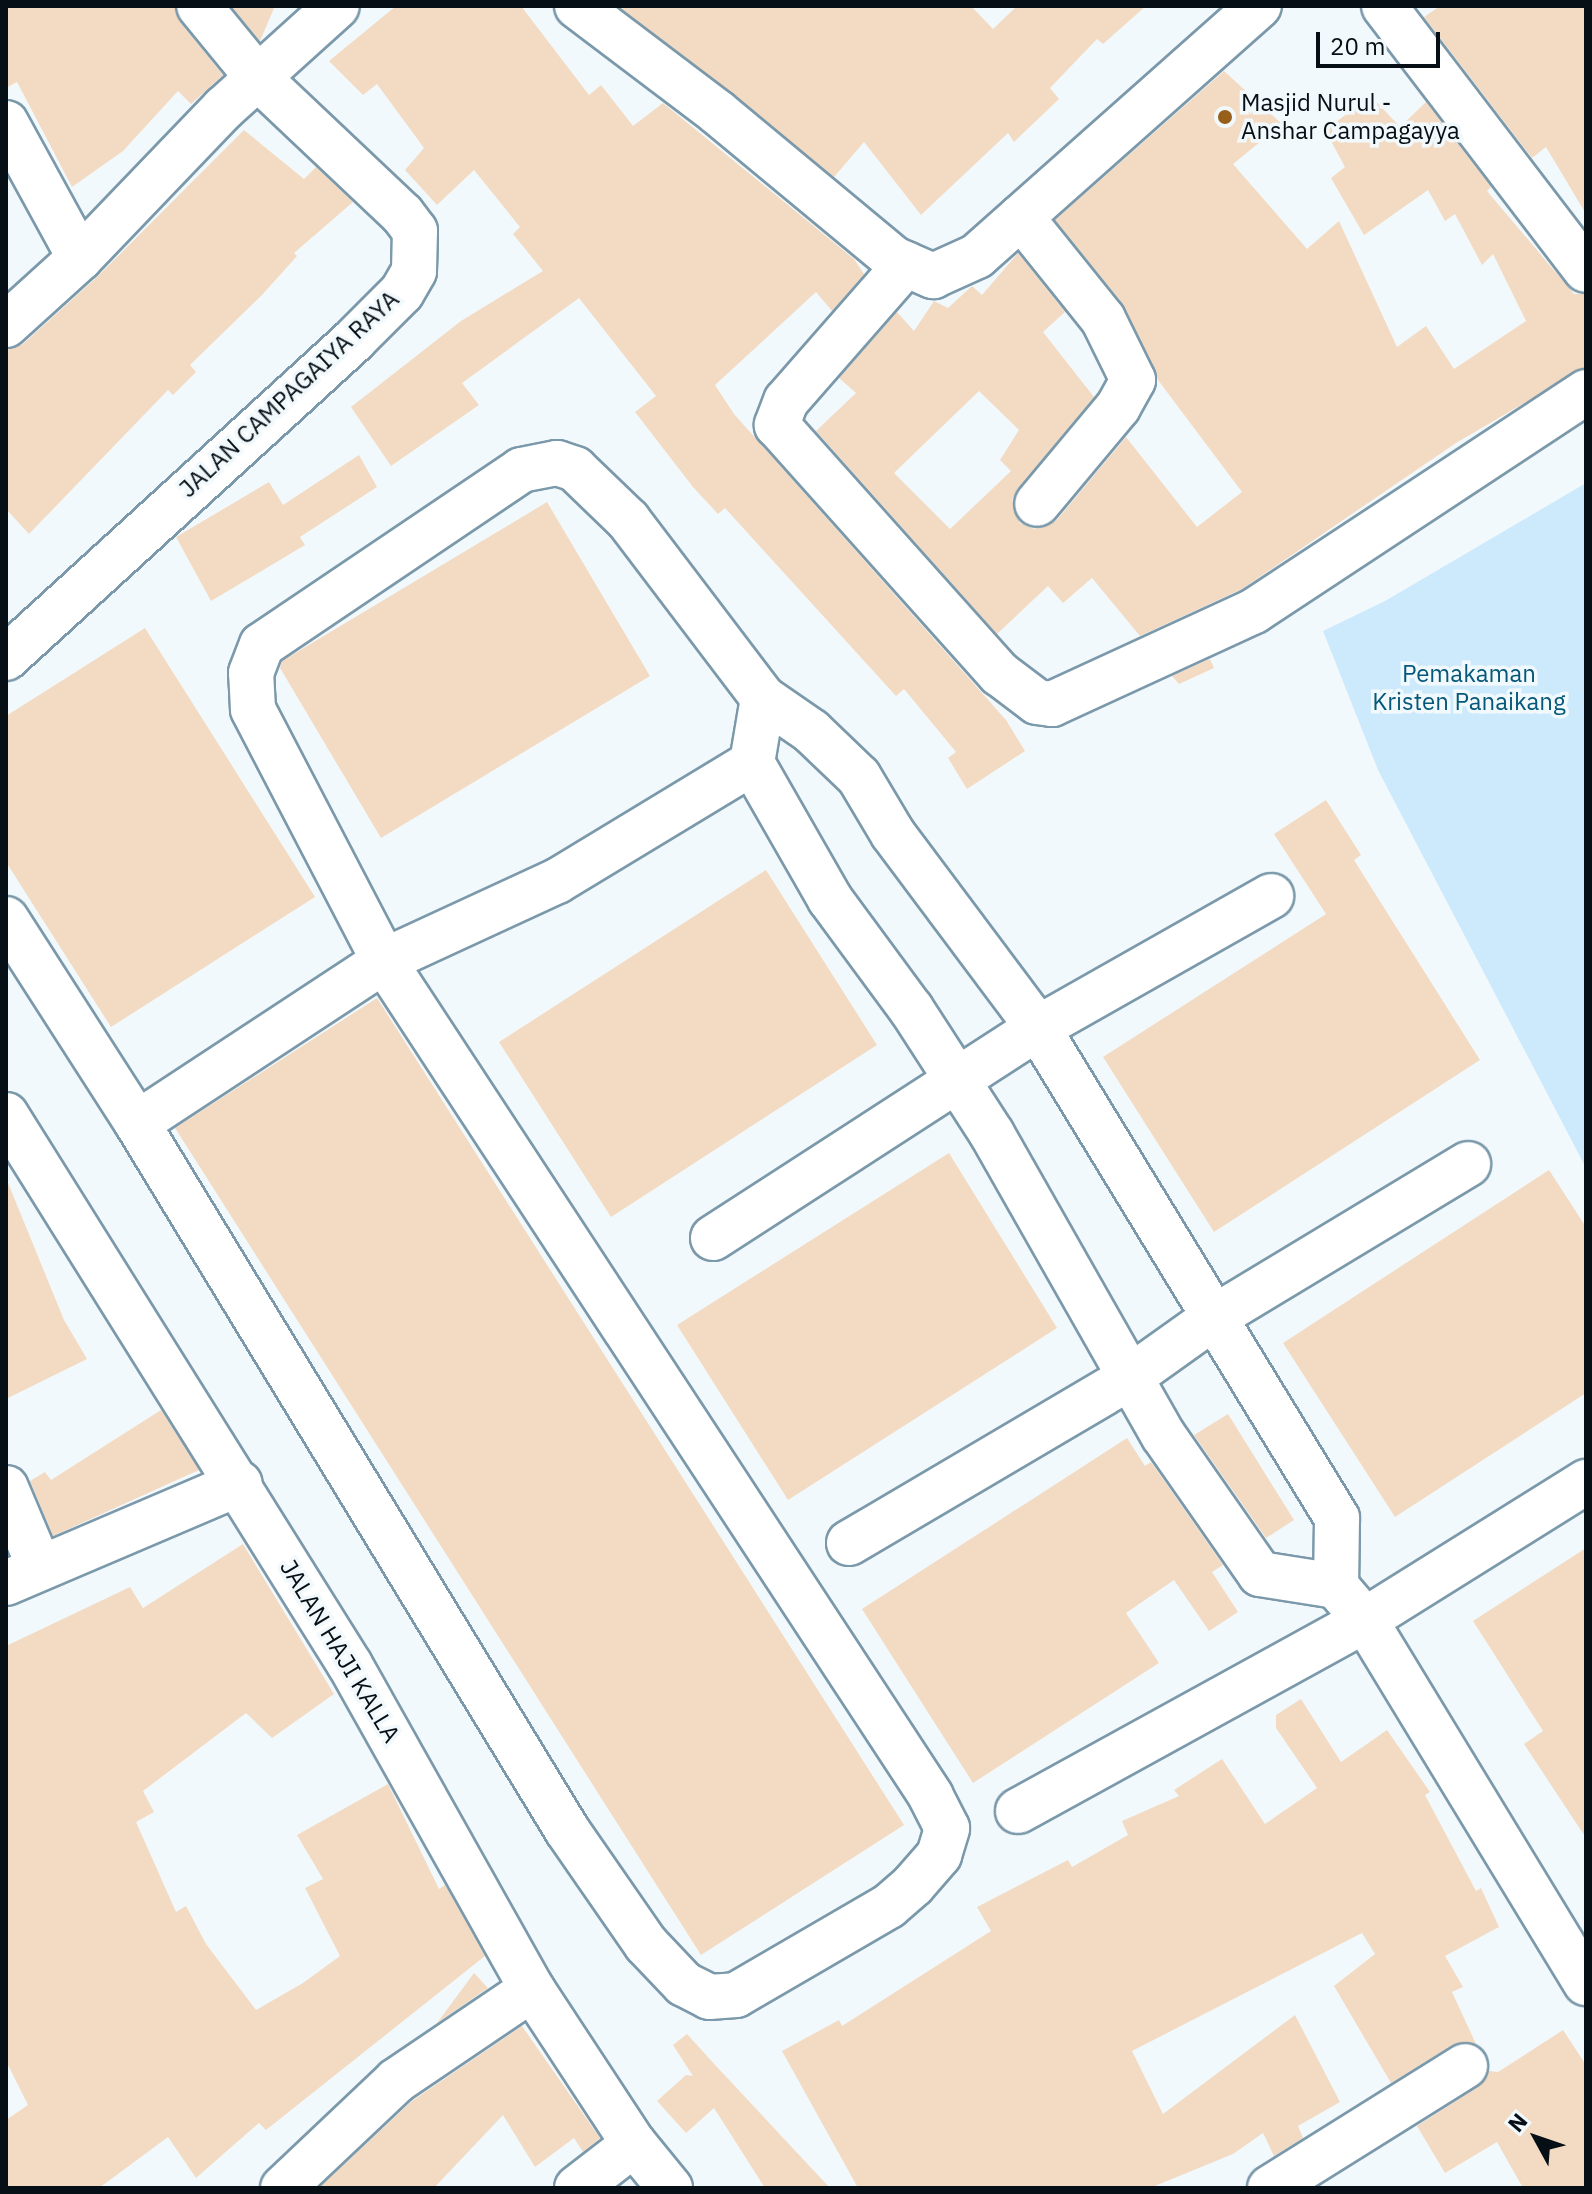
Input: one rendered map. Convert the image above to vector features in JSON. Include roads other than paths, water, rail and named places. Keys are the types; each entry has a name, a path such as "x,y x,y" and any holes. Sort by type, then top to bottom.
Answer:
{"street":[{"name":"JALAN CAMPAGAIYA RAYA","path":"6,658 355,339 402,292 414,271 415,231 402,214 258,78 199,6"},
{"path":"6,325 80,258 258,78 337,6"},
{"path":"577,6 906,264 933,276 977,256 1259,6"},
{"path":"1386,7 1586,270"},
{"path":"6,123 20,182 80,258"},
{"path":"1021,217 1103,319 1133,380 1118,407 1037,504"},
{"path":"906,264 786,401 777,425 1000,674 1037,702 1052,704 1254,611 1586,392"},
{"path":"6,919 137,1123 567,1830 646,1944 684,1984 709,1997 736,1995 889,1906 939,1855 947,1828 931,1796 384,961 253,709 251,673 262,645 521,470 557,463 575,469 628,520 763,698 811,731 859,777 893,834 1038,1028 1337,1518 1336,1586"},
{"path":"763,698 752,763 830,899 959,1082 1129,1378 1260,1574 1336,1586 1365,1620 1586,1983"},
{"path":"137,1123 384,961 557,881 752,763"},
{"path":"713,1238 959,1082 1038,1028 1271,896"},
{"name":"JALAN HAJI KALLA","path":"6,1115 240,1483 350,1665 532,1989 634,2144 670,2188"},
{"path":"849,1543 1129,1378 1213,1318 1468,1164"},
{"path":"1018,1811 1365,1620 1586,1482"},
{"path":"6,1488 22,1574 240,1483"},
{"path":"283,2188 396,2081 532,1989"},
{"path":"1270,2188 1465,2066"},
{"path":"577,2188 634,2144"}],"place":[{"name":"Masjid Nurul - Anshar Campagayya","path":"1225,117"}],"park label":[{"name":"Pemakaman Kristen Panaikang","path":"1469,688"}]}
